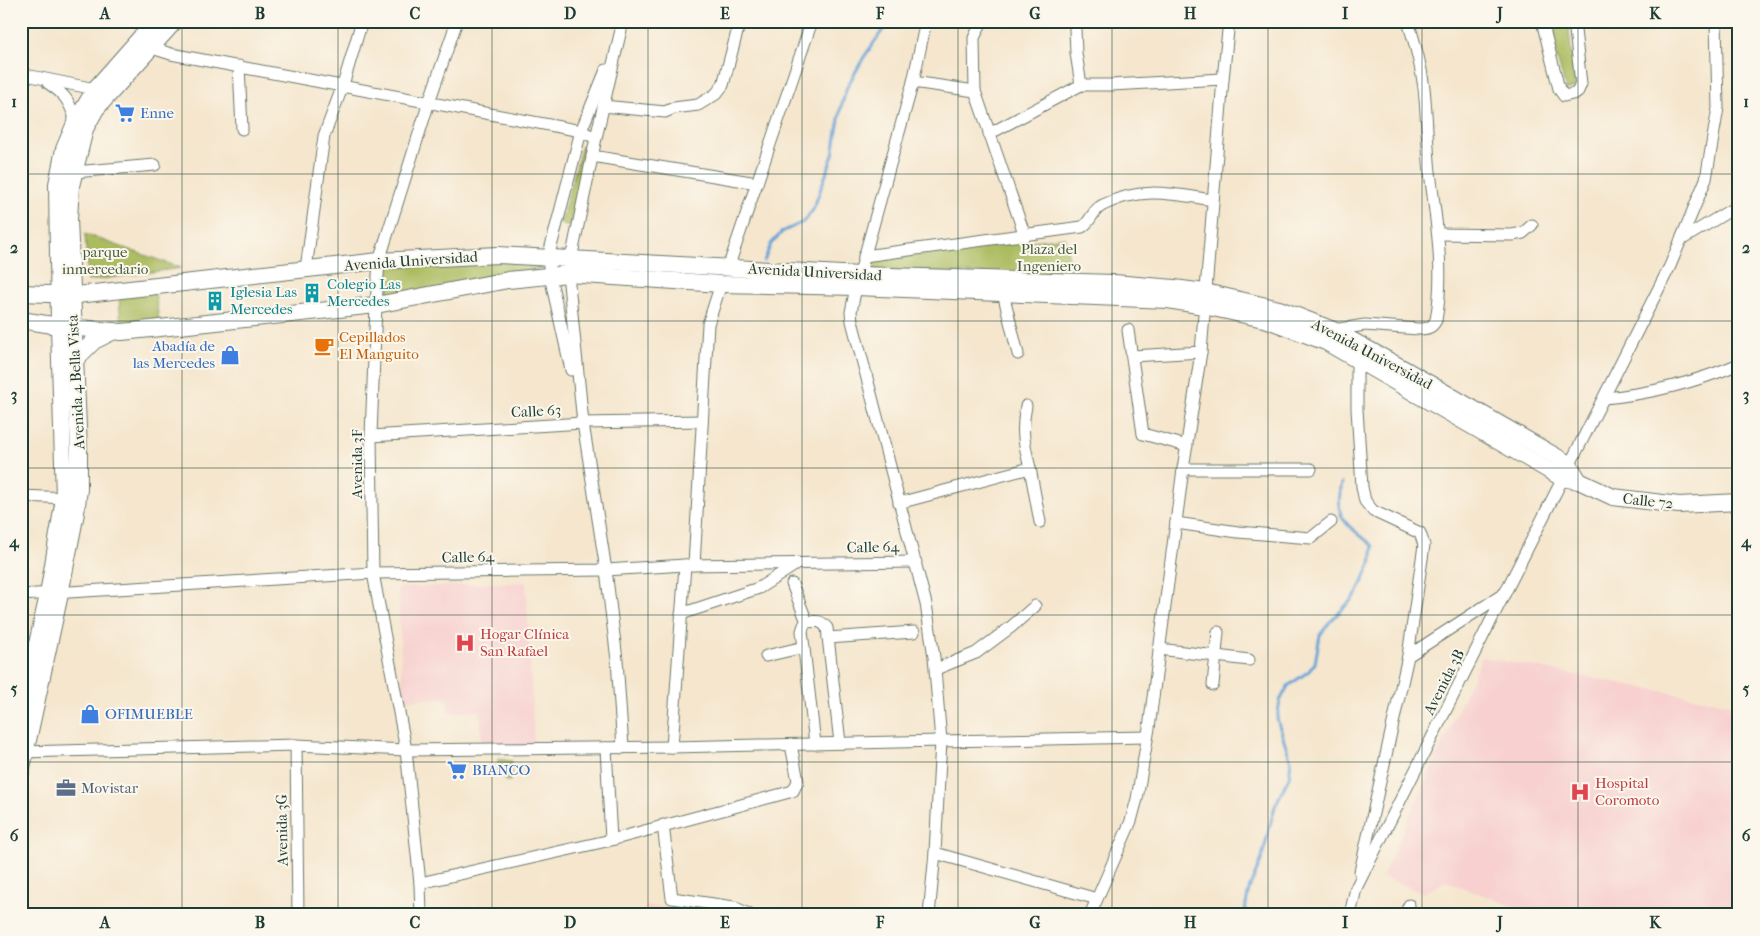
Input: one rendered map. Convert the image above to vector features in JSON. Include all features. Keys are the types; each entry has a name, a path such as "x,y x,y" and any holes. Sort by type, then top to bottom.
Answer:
{"street":[{"name":"Avenida 4 Bella Vista","path":"71,498 66,295 71,186 85,129 96,109 146,43 155,21"},
{"name":"Avenida 4 Bella Vista","path":"66,295 57,184 64,149 76,121 95,90 146,43 175,21"},
{"path":"306,269 324,136 343,85 362,21"},
{"name":"Avenida 3F","path":"421,915 420,883 406,750 373,574 371,436 376,305 379,261 429,102 457,21"},
{"path":"583,423 569,267 623,21"},
{"path":"603,106 665,112 674,108 698,105 716,94 723,85 740,21"},
{"path":"728,268 812,21"},
{"path":"926,21 913,82 864,256 851,312 899,503 916,562 926,604 936,669 941,741 936,853 929,915"},
{"path":"982,21 974,38 974,91 1024,236"},
{"path":"1090,915 1132,821 1147,737 1183,469 1202,352 1229,21"},
{"path":"1332,330 1365,325 1418,329 1433,326 1436,320 1438,310 1439,234 1430,172 1424,87 1418,53 1408,21"},
{"path":"1542,21 1559,89 1564,96 1577,93 1581,84 1574,21"},
{"name":"Avenida 3B","path":"1350,915 1356,888 1670,266 1706,179 1718,108 1716,21"},
{"path":"1076,29 1076,53 1080,85"},
{"path":"620,34 581,131 548,258 550,276 583,423 606,570 617,660 624,748"},
{"path":"146,43 171,54 581,131 596,138"},
{"path":"239,66 242,129"},
{"path":"21,74 95,90"},
{"path":"988,134 1080,85 1223,79"},
{"path":"42,80 61,92 71,106 76,121"},
{"path":"913,82 974,91"},
{"path":"592,156 757,183"},
{"path":"74,172 155,165"},
{"path":"864,256 1082,227 1086,225 1092,215 1102,205 1138,193 1153,192 1213,200"},
{"path":"1681,240 1739,205"},
{"path":"1439,234 1512,236 1523,233 1532,225"},
{"name":"Avenida Universidad","path":"21,293 66,295 379,261 498,255 548,258 569,267 721,284 858,281 1114,283 1205,299 1279,309 1332,330 1404,369 1565,471"},
{"name":"Avenida Universidad","path":"21,320 66,327 122,332 376,305 508,280 550,276 569,267 728,268 1003,293 1168,300 1205,299 1326,342 1356,360 1565,471"},
{"path":"672,747 681,614 689,565 702,421 708,324 721,284"},
{"path":"1003,293 1018,354"},
{"name":"Avenida 4 Bella Vista","path":"21,772 23,752 54,594 79,450 74,361 66,327"},
{"path":"1128,330 1143,434 1187,446"},
{"path":"74,361 94,341 114,331"},
{"path":"1132,356 1202,352"},
{"path":"1356,360 1358,429 1362,487 1365,500 1373,511 1420,533 1424,539 1408,656 1356,888"},
{"path":"1604,398 1630,396 1708,377 1739,364"},
{"path":"1026,406 1022,424 1023,443 1030,468 1040,522"},
{"name":"Calle 63","path":"371,436 583,423 702,421"},
{"path":"899,503 1030,468"},
{"path":"1183,469 1311,469"},
{"name":"Calle 72","path":"1565,471 1579,481 1613,497 1679,504 1739,502"},
{"path":"21,496 71,498"},
{"path":"1176,523 1238,532 1311,538 1331,522"},
{"name":"Calle 64","path":"21,596 373,574 606,570 689,565 916,562"},
{"path":"681,614 759,588 798,563"},
{"path":"792,584 807,622"},
{"path":"1408,656 1506,593"},
{"name":"Avenida 4 Bella Vista","path":"21,715 54,594"},
{"path":"936,669 976,652 1011,627 1035,606"},
{"path":"815,744 802,631 807,622 818,621 824,623 827,628 840,744"},
{"path":"828,638 914,632"},
{"path":"1213,685 1218,632"},
{"path":"766,656 804,647"},
{"path":"1159,649 1249,660"},
{"path":"23,752 296,745 406,750 624,748 1147,737"},
{"name":"Avenida 3G","path":"296,745 298,915"},
{"path":"420,883 611,840 793,791 798,781 791,745"},
{"path":"606,748 611,840"},
{"path":"663,825 672,898 734,907 750,915"},
{"path":"936,853 1097,899"}],"shaded area":[{"name":"Hogar Clínica San Rafael","path":"526,582 534,745 482,747 480,711 448,713 447,698 403,700 398,588"},
{"name":"Hospital Coromoto","path":"1482,657 1739,706 1739,915 1536,915 1446,881 1424,893 1382,877"},
{"path":"646,906 704,910 704,915 646,915"}],"green space":[{"path":"1547,21 1568,21 1575,87 1566,90"},
{"path":"582,146 590,147 572,228 560,224"},
{"name":"parque inmercedario","path":"85,234 181,268 88,281"},
{"name":"Plaza del Ingeniero","path":"1065,237 1072,277 872,270 872,261"},
{"path":"379,261 534,261 538,270 376,305"},
{"path":"155,292 159,321 121,325 119,297"},
{"path":"498,759 512,761 510,781 505,781 504,776 499,775"}],"waterway":[{"path":"764,261 771,244 782,232 803,222 813,210 833,155 841,107 847,87 864,57 889,21"},
{"path":"1244,915 1249,889 1261,861 1275,806 1289,777 1291,761 1277,719 1280,701 1288,686 1309,671 1315,663 1320,635 1357,594 1371,563 1373,546 1349,526 1341,514 1339,506 1342,483"}],"place":[{"name":"Enne","path":"125,113"},
{"name":"Colegio Las Mercedes","path":"312,293"},
{"name":"Iglesia Las Mercedes","path":"215,301"},
{"name":"Cepillados El Manguito","path":"324,346"},
{"name":"Abadía de las Mercedes","path":"230,355"},
{"name":"Hogar Clínica San Rafael","path":"465,643"},
{"name":"OFIMUEBLE","path":"90,714"},
{"name":"BIANCO","path":"457,770"},
{"name":"Movistar","path":"66,788"},
{"name":"Hospital Coromoto","path":"1580,792"}]}
